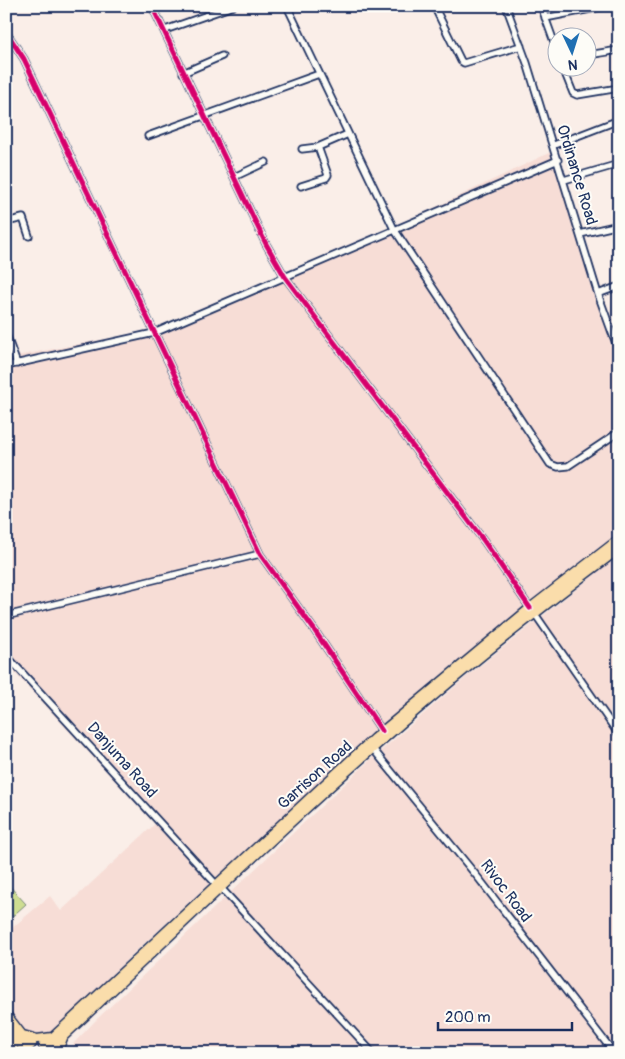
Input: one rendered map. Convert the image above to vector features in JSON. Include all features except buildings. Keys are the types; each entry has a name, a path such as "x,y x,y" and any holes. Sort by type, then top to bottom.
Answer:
{"main road":[{"name":"Garrison Road","path":"46,1050 382,731 619,540"},
{"name":"Garrison Road","path":"218,886 372,749 532,611 619,549"},
{"path":"6,1014 21,1034 25,1049"},
{"path":"8,1027 25,1049 46,1050"},
{"path":"8,1027 14,1053"},
{"path":"21,1034 37,1039 60,1036 57,1053"}],"street":[{"path":"152,6 266,244 285,277 484,540 619,735"},
{"path":"164,30 234,6"},
{"path":"286,6 394,229 550,464 558,467 568,466 619,432"},
{"path":"434,6 461,61 464,63 522,46"},
{"name":"Ordinance Road","path":"506,6 522,46 598,294 619,352"},
{"path":"541,6 549,28"},
{"path":"545,18 606,6"},
{"path":"6,32 24,59 260,554 313,628 382,731"},
{"path":"598,53 619,50"},
{"path":"183,73 222,56"},
{"path":"148,136 319,74"},
{"path":"567,78 573,93 584,94 619,88"},
{"path":"554,146 619,120"},
{"path":"302,149 318,147 348,134"},
{"path":"301,186 326,178 328,175 318,147"},
{"path":"6,366 154,333 558,160"},
{"path":"234,177 266,162"},
{"path":"564,180 619,164"},
{"path":"6,222 23,218 30,236"},
{"path":"580,234 619,225"},
{"path":"598,294 619,286"},
{"path":"6,334 18,364"},
{"path":"6,616 260,554"},
{"name":"Danjuma Road","path":"6,655 373,1053"},
{"name":"Rivoc Road","path":"372,749 480,880 614,1053"}],"shaded area":[{"path":"555,150 619,341 619,532 389,720 133,954 57,1030 46,1036 37,1037 28,1034 6,1008 6,933 50,896 61,911 155,824 6,663 6,358 142,332 162,326 390,229"},
{"path":"619,555 619,1053 71,1053 74,1043 97,1019 369,761 471,673"}],"green space":[{"path":"6,882 26,904 6,922"}],"cycle path":[{"path":"152,6 266,244 285,277 484,541 530,608"},
{"path":"6,32 24,59 260,554 313,628 382,731"}]}
